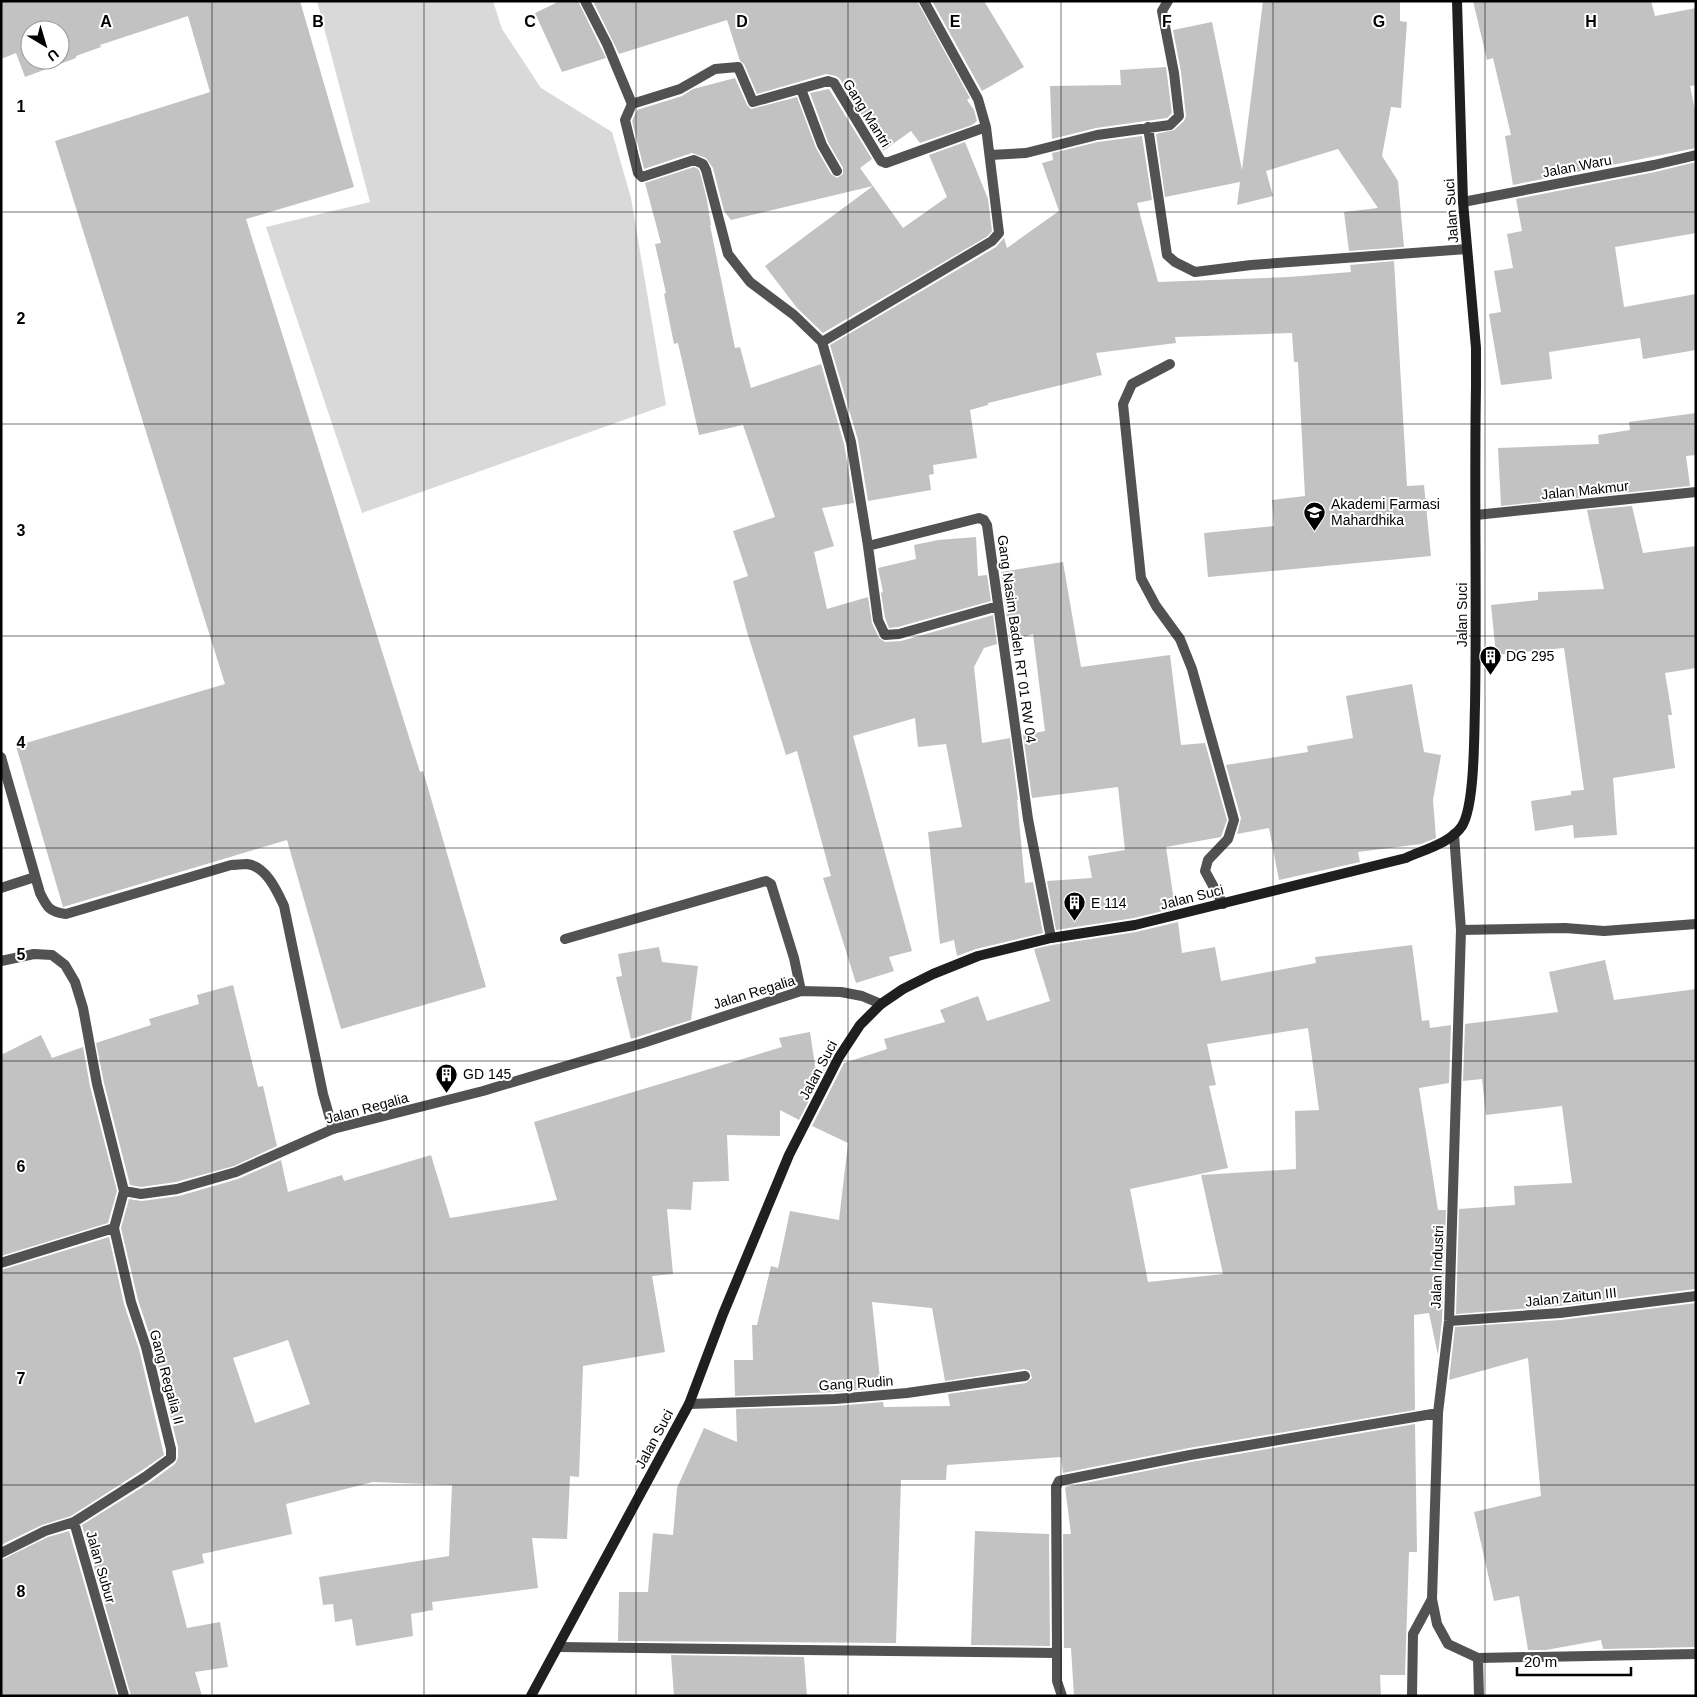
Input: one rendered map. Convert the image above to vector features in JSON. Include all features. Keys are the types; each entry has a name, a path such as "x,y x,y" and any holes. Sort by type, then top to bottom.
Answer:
{"street":[{"path":"585,1 607,44 632,104 625,120 638,173 642,177 694,160 703,164 728,254 750,282 794,315 822,342 851,442 878,620 885,635 899,634 998,606"},
{"path":"822,342 992,241 999,233 986,127 978,99 924,1"},
{"path":"990,155 1026,153 1097,135 1170,125 1179,116 1174,73 1162,11 1168,1"},
{"name":"Jalan Suci","path":"531,1696 689,1404 723,1314 790,1155 839,1057 860,1025 881,1004 903,989 932,974 978,956 1051,938 1136,925 1406,858 1440,843 1461,828 1466,817 1474,755 1476,348 1463,202 1457,1"},
{"name":"Gang Mantri","path":"632,104 680,90 715,69 738,68 753,102 828,81 834,83 880,161 886,163 986,127"},
{"path":"801,89 822,145 837,171"},
{"path":"1148,127 1166,255 1195,272 1260,264 1467,249"},
{"name":"Jalan Waru","path":"1463,202 1696,155"},
{"path":"1170,364 1132,384 1123,404 1140,578 1156,606 1180,639 1192,669 1234,820 1228,839 1208,860 1205,871 1223,904"},
{"name":"Jalan Makmur","path":"1476,515 1696,492"},
{"name":"Gang Nasim Badeh RT 01 RW 04","path":"868,546 979,518 984,520 987,525 1028,819 1051,938"},
{"path":"1,758 40,893 46,905 54,912 66,914 231,866 249,864 261,870 278,892 284,906 323,1094 333,1130"},
{"name":"Jalan Industri","path":"1412,1696 1413,1634 1432,1599 1438,1413 1449,1321 1461,930 1454,834"},
{"path":"1,888 36,877"},
{"path":"565,939 766,880 770,884 791,949 801,991"},
{"path":"1461,930 1564,928 1604,931 1696,924"},
{"path":"1,961 34,954 52,956 65,965 75,982 83,1008 97,1084 124,1191"},
{"name":"Jalan Regalia","path":"124,1191 141,1194 177,1189 236,1172 333,1130 492,1089 643,1043 801,991 841,992 862,996 881,1004"},
{"name":"Gang Regalia II","path":"74,1522 145,1477 171,1458 171,1449 146,1347 131,1302 114,1228 124,1191"},
{"path":"1,1264 114,1228"},
{"name":"Jalan Zaitun III","path":"1449,1321 1560,1313 1696,1296"},
{"name":"Gang Rudin","path":"689,1404 835,1399 907,1394 1025,1376"},
{"path":"1062,1696 1057,1681 1056,1487 1059,1482 1190,1455 1438,1413"},
{"name":"Jalan Subur","path":"1,1553 45,1531 74,1522 124,1696"},
{"path":"1432,1599 1437,1624 1448,1644 1478,1658 1696,1654"},
{"path":"558,1647 1057,1653"},
{"path":"1478,1658 1479,1696"}],"shaded area":[{"path":"317,1 493,1 502,29 541,88 612,132 631,198 666,405 362,513 266,227 370,202"}],"building":[{"path":"1,1 300,1 354,187 246,219 420,772 423,771 486,987 341,1029 287,840 63,907 16,746 225,684 55,141 210,92 188,16 100,45 101,47 76,56 76,58 70,60 70,20 20,20 20,64 16,53 1,59"},
{"path":"560,1 578,1 606,58 562,72 535,13"},
{"path":"593,1 917,1 970,98 967,100 974,110 977,121 972,125 920,143 911,131 883,151 840,79 836,76 826,74 757,94 744,64 740,61 727,20 619,54"},
{"path":"932,1 984,1 1024,67 982,91"},
{"path":"1263,1 1400,1 1400,21 1407,22 1401,108 1391,107 1382,156 1398,181 1404,247 1349,251 1344,212 1378,208 1338,149 1266,171 1273,196 1237,205 1240,182 1165,197 1156,134 1174,130 1184,121 1186,116 1181,72 1173,30 1212,22 1242,170"},
{"path":"1473,1 1651,1 1655,16 1696,8 1696,85 1690,86 1696,115 1696,148 1513,185 1505,136 1511,135 1493,58 1487,60"},
{"path":"1166,67 1172,113 1167,118 1096,128 1052,139 1050,86 1121,85 1120,70"},
{"path":"22,70 44,70 25,77"},
{"path":"735,78 747,105 751,109 797,97 816,148 831,174 837,178 843,174 843,168 828,142 810,93 829,89 872,159 860,168 873,186 731,220 724,211 713,168 706,158 692,153 644,169 632,121 637,110 682,96 693,89"},
{"path":"1142,136 1152,200 1137,203 1158,282 1289,277 1351,272 1350,265 1394,261 1407,486 1424,485 1431,556 1208,577 1204,533 1274,526 1272,500 1305,496 1298,362 1294,362 1292,333 1175,337 1176,343 1096,353 1102,375 988,403 988,405 970,410 977,458 933,465 934,474 929,475 931,490 868,501 858,440 830,345 996,247 1004,238 1007,248 1059,211 1042,163 1053,160 1052,153 1098,142"},
{"path":"965,142 988,199 992,231 988,236 823,333 797,308 765,266 873,186 903,228 947,197 929,155"},
{"path":"1696,162 1696,233 1615,247 1624,307 1696,294 1696,350 1643,359 1640,338 1549,352 1552,379 1501,385 1489,314 1501,312 1494,271 1513,268 1507,234 1522,231 1516,199 1655,172"},
{"path":"694,167 700,172 707,200 710,225 735,348 740,347 751,388 821,364 844,444 854,503 822,508 834,546 814,552 827,609 868,597 872,623 879,638 885,642 901,641 993,615 997,644 984,648 974,667 982,743 1010,738 1018,800 1025,883 1033,882 1043,933 976,949 957,956 954,940 940,944 928,832 962,827 946,744 918,747 915,718 853,736 912,951 889,957 894,971 856,983 823,878 831,876 797,751 786,755 733,581 748,576 733,531 775,517 743,425 699,435 678,343 674,344 664,294 666,293 655,244 661,243 645,183"},
{"path":"1696,413 1696,455 1686,456 1690,486 1501,506 1498,448 1599,444 1598,435 1630,430 1629,422"},
{"path":"1632,506 1643,553 1696,546 1696,668 1665,673 1672,715 1668,715 1675,768 1613,778 1617,835 1574,838 1573,825 1535,831 1531,801 1571,795 1571,791 1584,790 1564,648 1496,655 1491,605 1538,600 1538,592 1604,589 1587,510"},
{"path":"976,537 978,576 987,575 991,601 889,628 885,618 881,593 883,592 878,568 916,559 914,545 938,540"},
{"path":"1063,562 1081,667 1170,655 1181,745 1205,743 1227,820 1221,837 1166,847 1175,908 1134,918 1056,930 1047,881 1092,878 1088,856 1125,850 1118,787 1032,798 1023,735 1045,731 1033,634 1010,641 1001,572"},
{"path":"1412,684 1424,752 1441,755 1433,800 1436,838 1421,844 1358,852 1360,862 1279,880 1269,828 1237,834 1241,818 1226,765 1308,752 1307,746 1353,738 1346,696"},
{"path":"1178,922 1182,953 1215,947 1221,981 1316,963 1315,957 1412,945 1422,1021 1429,1020 1430,1028 1451,1025 1449,1083 1419,1088 1438,1210 1446,1210 1442,1320 1438,1355 1429,1313 1414,1315 1415,1410 1189,1448 1063,1473 1061,1457 947,1465 946,1480 901,1480 896,1643 618,1641 619,1592 648,1592 653,1533 673,1535 677,1488 704,1428 737,1442 736,1409 835,1406 883,1402 884,1407 950,1406 948,1394 1026,1383 1032,1378 1030,1371 1024,1369 945,1381 932,1308 872,1302 881,1388 735,1396 734,1360 753,1360 752,1325 757,1325 771,1266 778,1268 790,1211 839,1220 848,1143 812,1126 844,1063 887,1049 884,1039 945,1022 940,1010 978,996 987,1021 1050,1001 1034,949 1136,932","holes":["1308,1028 1319,1110 1295,1111 1296,1169 1201,1175 1223,1274 1148,1282 1130,1189 1228,1168 1209,1086 1216,1085 1207,1044"]},
{"path":"659,947 662,962 698,966 691,1020 631,1039 616,977 622,976 618,954"},
{"path":"1605,960 1614,1000 1696,989 1696,1289 1559,1306 1456,1314 1459,1209 1515,1205 1514,1186 1572,1183 1562,1106 1486,1115 1482,1079 1463,1081 1465,1024 1558,1012 1549,972"},
{"path":"233,985 258,1087 263,1086 277,1146 234,1166 176,1182 141,1187 130,1185 104,1083 96,1043 151,1025 149,1019 199,1004 197,995"},
{"path":"810,1032 816,1072 825,1069 799,1120 780,1110 780,1136 727,1135 729,1181 693,1182 691,1210 667,1209 673,1274 652,1276 665,1352 583,1366 579,1477 570,1476 567,1539 532,1538 538,1588 432,1602 433,1610 411,1614 413,1636 356,1646 352,1619 335,1622 333,1604 323,1605 319,1577 449,1556 452,1485 373,1482 286,1504 292,1534 202,1554 204,1563 172,1571 187,1628 220,1622 228,1667 195,1672 202,1696 131,1696 82,1525 149,1483 175,1464 178,1458 178,1447 153,1345 138,1300 121,1228 129,1199 142,1201 179,1196 238,1179 281,1160 288,1192 342,1175 344,1181 431,1155 450,1218 557,1200 534,1122 782,1047 779,1038","holes":["288,1340 310,1404 255,1423 233,1358"]},
{"path":"41,1035 52,1058 83,1047 90,1086 117,1191 108,1223 1,1256 1,1055"},
{"path":"109,1237 124,1304 139,1349 164,1455 71,1516 42,1525 1,1545 1,1270"},
{"path":"1696,1303 1696,1647 1603,1649 1601,1640 1546,1650 1528,1650 1519,1596 1494,1601 1474,1512 1541,1496 1528,1358 1449,1380 1455,1327 1560,1320"},
{"path":"1415,1424 1417,1552 1409,1552 1405,1675 1380,1675 1381,1696 1074,1696 1071,1648 1064,1648 1063,1534 1071,1534 1065,1487 1191,1462"},
{"path":"69,1531 117,1696 1,1696 1,1560 48,1537"},
{"path":"975,1531 1049,1534 1050,1646 971,1645"},
{"path":"671,1655 804,1657 807,1696 674,1696"}],"place":[{"name":"Akademi Farmasi Mahardhika","path":"1315,531"},
{"name":"DG 295","path":"1490,675"},
{"name":"E 114","path":"1075,922"},
{"name":"GD 145","path":"447,1093"}]}
